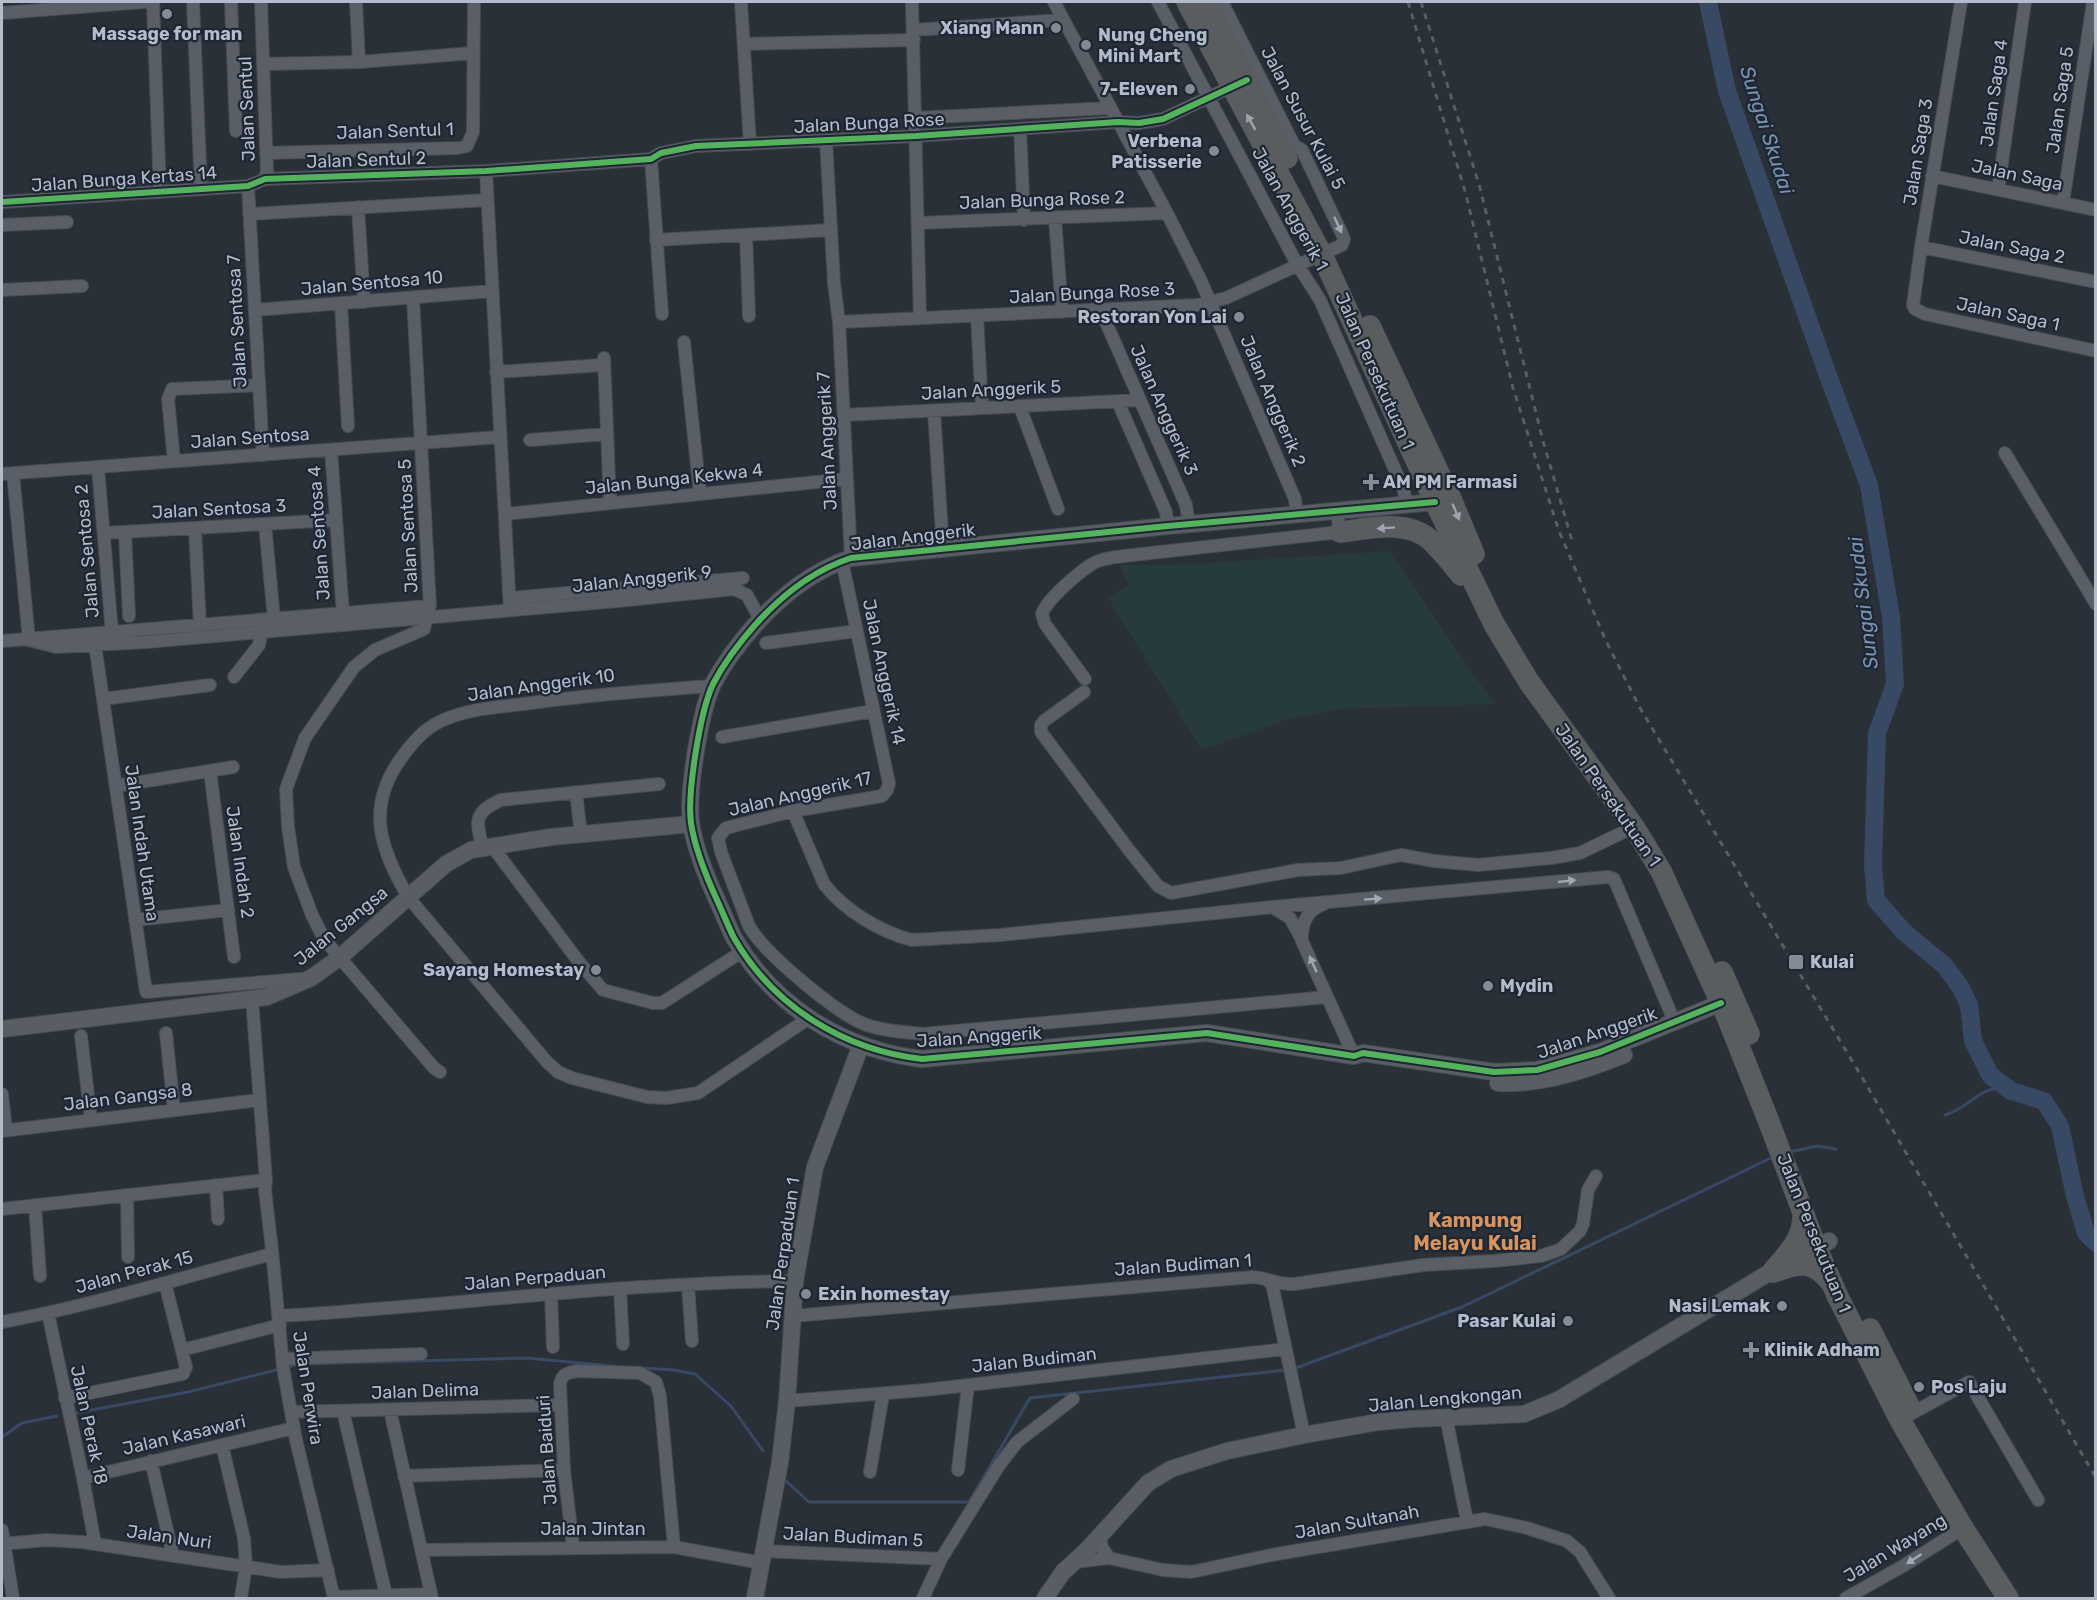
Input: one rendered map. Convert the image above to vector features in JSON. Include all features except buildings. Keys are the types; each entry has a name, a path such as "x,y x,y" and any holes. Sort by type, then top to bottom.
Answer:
{"highway":[{"name":"Jalan Persekutuan 1","path":"1187,2 1283,151 1435,502 1494,624 1529,682 1634,827 1661,871 1784,1144"},
{"name":"Jalan Persekutuan 1","path":"1206,2 1239,83"},
{"name":"Jalan Persekutuan 1","path":"1328,252 1451,499 1490,590 1539,675 1579,737 1642,822 1680,887 1738,1005 1784,1144 1822,1244 1838,1297 1907,1416 2023,1599"},
{"path":"1340,532 1397,527 1420,533 1429,539 1479,595"},
{"name":"Jalan Persekutuan 1","path":"1792,1166 1803,1214 1850,1290 1907,1416 1963,1528 2008,1599"},
{"path":"1773,1272 1798,1240 1803,1225 1803,1214"},
{"path":"1773,1272 1794,1264 1807,1264 1828,1278 1838,1297"}],"street":[{"path":"2,13 144,2"},
{"path":"153,2 160,192"},
{"path":"193,2 201,189"},
{"path":"231,2 236,131"},
{"name":"Jalan Sentul","path":"261,2 267,171 265,179"},
{"path":"356,2 359,62"},
{"path":"263,64 359,62 474,53 474,2"},
{"path":"741,2 750,144"},
{"path":"912,2 920,318"},
{"path":"1054,2 1167,213 1211,302"},
{"name":"Jalan Anggerik 1","path":"1158,2 1297,264 1320,300 1403,488 1407,504"},
{"name":"Jalan Susur Kulai 5","path":"1222,2 1283,151 1302,150 1342,234 1344,239 1342,245 1328,252"},
{"name":"Jalan Saga 3","path":"1915,309 1913,305 1921,247 1961,2"},
{"name":"Jalan Saga 4","path":"1998,190 2025,2"},
{"name":"Jalan Saga 5","path":"2063,203 2093,2"},
{"path":"745,44 914,35 1062,20"},
{"name":"Jalan Sentul 1","path":"266,153 467,146 473,132 474,53"},
{"name":"Jalan Bunga Rose","path":"486,171 651,159 661,153 696,146 916,136 1118,122 1139,123 1163,119 1239,83"},
{"path":"916,118 1110,108"},
{"path":"1020,129 1024,220"},
{"name":"Jalan Anggerik 7","path":"826,140 844,415 847,559"},
{"path":"651,159 662,314"},
{"path":"486,171 510,604"},
{"name":"Jalan Sentul 2","path":"248,186 265,179 486,171"},
{"name":"Jalan Saga","path":"1932,176 2096,210"},
{"name":"Jalan Bunga Kertas 14","path":"2,202 248,186"},
{"name":"Jalan Sentosa 7","path":"248,186 263,455"},
{"path":"249,214 487,200"},
{"path":"358,207 364,302"},
{"name":"Jalan Bunga Rose 2","path":"918,223 1167,213"},
{"path":"1055,218 1062,312"},
{"path":"2,225 67,222"},
{"path":"656,240 831,230"},
{"path":"746,235 749,316"},
{"name":"Jalan Saga 2","path":"1921,247 2096,282"},
{"name":"Jalan Bunga Rose 3","path":"839,322 1197,305 1226,298 1297,264 1328,252"},
{"path":"2,290 82,286"},
{"name":"Jalan Sentosa 10","path":"255,310 492,291"},
{"name":"Jalan Sentosa 5","path":"413,298 429,612"},
{"name":"Jalan Anggerik 2","path":"1211,302 1295,499 1297,514"},
{"path":"340,304 348,426"},
{"name":"Jalan Saga 1","path":"1915,309 1925,314 2096,351"},
{"name":"Jalan Anggerik 3","path":"1101,311 1186,505 1190,524"},
{"path":"977,316 982,408"},
{"path":"684,342 700,494"},
{"path":"496,372 604,362 610,503"},
{"path":"174,461 168,399 171,389 259,385"},
{"name":"Jalan Anggerik 5","path":"844,415 1140,400"},
{"path":"1118,402 1166,512 1168,526"},
{"path":"1020,407 1058,509"},
{"path":"934,411 942,534"},
{"path":"530,440 607,434"},
{"name":"Jalan Sentosa","path":"7,473 500,437"},
{"name":"Jalan Sentosa 4","path":"331,450 343,614"},
{"path":"2005,453 2096,604"},
{"name":"Jalan Sentosa 2","path":"98,467 112,633"},
{"path":"7,473 29,640"},
{"name":"Jalan Bunga Kekwa 4","path":"506,514 846,479"},
{"name":"Jalan Anggerik","path":"1435,502 1168,526 847,559 810,577 760,619 740,642 713,686 700,732 691,788 691,824 699,858 734,936 743,951 771,985 822,1028 861,1045 896,1056 938,1059 1207,1033 1354,1056 1363,1053 1525,1083 1604,1063 1723,1009"},
{"path":"1337,511 1340,532 1099,560 1086,567 1047,605 1042,614 1045,624 1085,686 1044,721 1041,725 1041,732 1158,886 1171,893 1298,870 1341,868 1401,855 1478,865 1551,858 1580,853 1634,827"},
{"name":"Jalan Sentosa 3","path":"104,533 336,520"},
{"path":"265,524 274,620"},
{"path":"195,528 200,626"},
{"path":"125,532 129,616"},
{"name":"Jalan Anggerik 14","path":"847,559 856,631 890,783 887,790"},
{"path":"29,640 56,647 261,632 743,578"},
{"name":"Jalan Anggerik 9","path":"510,604 734,589 747,595 760,619"},
{"path":"2,641 343,614 429,612"},
{"path":"429,612 424,629 375,650 354,667 305,738 286,789 294,867 312,915 324,939 434,1068 440,1072"},
{"path":"766,643 856,631"},
{"path":"234,677 259,645 261,632"},
{"name":"Jalan Indah Utama","path":"95,645 146,992 255,982 308,980"},
{"path":"103,699 210,685"},
{"name":"Jalan Anggerik 10","path":"713,686 598,694 474,710 443,720 430,726 418,736 385,784 381,800 381,836 395,874 408,897 547,1062 558,1072 572,1078 656,1098 698,1093 809,1018"},
{"path":"722,738 873,711"},
{"path":"116,786 232,768"},
{"name":"Jalan Indah 2","path":"210,771 234,957"},
{"path":"659,784 501,800 487,806 479,815 477,823 487,847 598,985 610,993 662,1003 743,951"},
{"name":"Jalan Anggerik 17","path":"887,790 882,796 793,811 726,828 718,838 721,852 754,934 820,996 855,1019 873,1026 923,1034 1328,997"},
{"path":"576,792 581,835"},
{"path":"793,811 824,884 830,891 880,928 899,937 922,941 1608,877 1614,879 1675,1023"},
{"name":"Jalan Gangsa","path":"2,1029 267,997 308,980 339,958 446,864 471,850 581,835 691,824"},
{"path":"1302,941 1303,926 1307,915 1317,907 1331,902"},
{"path":"1272,907 1290,918 1354,1056"},
{"path":"135,920 228,910"},
{"name":"Jalan Perwira","path":"252,999 265,1190 283,1368 294,1428 334,1598"},
{"name":"Jalan Anggerik","path":"1494,1077 1537,1070 1600,1052 1675,1023 1723,1009"},
{"path":"166,1033 174,1110"},
{"path":"81,1036 91,1120"},
{"name":"Jalan Perpaduan 1","path":"755,1599 778,1469 787,1401 795,1281 815,1167 861,1045"},
{"path":"2,1094 4,1130"},
{"name":"Jalan Gangsa 8","path":"4,1130 259,1100"},
{"name":"Jalan Budiman 1","path":"792,1316 1253,1277 1276,1284 1294,1284 1423,1265 1541,1256 1562,1248 1580,1231 1588,1190 1596,1176"},
{"path":"2,1209 266,1180"},
{"path":"216,1185 218,1219"},
{"path":"127,1195 128,1257"},
{"path":"35,1205 40,1276"},
{"name":"Jalan Lengkongan","path":"1045,1599 1056,1581 1148,1483 1171,1469 1227,1451 1378,1422 1524,1414 1542,1407 1822,1244"},
{"name":"Jalan Perak 15","path":"2,1322 48,1313 268,1256 272,1250"},
{"path":"1267,1280 1272,1284 1304,1435"},
{"name":"Jalan Perpaduan","path":"182,1350 279,1320 551,1294 748,1281 795,1281"},
{"path":"65,1398 181,1375 185,1371 186,1367 165,1283"},
{"path":"687,1285 692,1341"},
{"path":"620,1289 623,1344"},
{"path":"551,1294 553,1347"},
{"name":"Jalan Perak 18","path":"48,1313 95,1544"},
{"path":"283,1368 421,1354"},
{"name":"Jalan Budiman","path":"787,1401 883,1394 1286,1355"},
{"name":"Jalan Baiduri","path":"573,1546 564,1470 560,1384 566,1373 576,1371 640,1373 656,1382 660,1396 674,1546"},
{"path":"1907,1416 1969,1382 2038,1500"},
{"path":"958,1470 968,1386"},
{"path":"870,1472 883,1394"},
{"path":"923,1599 941,1560 998,1467 1017,1442 1073,1399"},
{"name":"Jalan Delima","path":"291,1412 560,1405"},
{"path":"334,1598 386,1595 432,1596 390,1410"},
{"path":"343,1411 386,1595"},
{"path":"1446,1417 1467,1521"},
{"name":"Jalan Kasawari","path":"83,1478 294,1428"},
{"path":"222,1444 244,1538 246,1566 241,1599"},
{"path":"151,1461 173,1556"},
{"path":"404,1476 564,1470"},
{"name":"Jalan Sultanah","path":"1074,1562 1109,1558 1163,1570 1191,1572 1271,1554 1485,1519 1527,1528 1567,1541 1580,1552 1609,1599"},
{"name":"Jalan Wayang","path":"1846,1599 1904,1566 1963,1528"},
{"path":"2,1530 13,1599"},
{"path":"1101,1532 1101,1546 1109,1558"},
{"name":"Jalan Nuri","path":"3,1544 46,1540 95,1544 281,1572 328,1570"},
{"name":"Jalan Jintan","path":"422,1550 674,1546 763,1557"},
{"name":"Jalan Budiman 5","path":"763,1557 941,1560"}],"green space":[{"path":"1389,551 1494,704 1340,709 1289,719 1202,750 1108,598 1129,585 1119,565 1176,565"}],"waterway":[{"name":"Sungai Skudai","path":"1708,2 1727,91 1869,485 1891,617 1895,684 1877,733 1873,866 1876,900 1904,932 1945,966 1961,988 1969,1005 1973,1041 1990,1075 2011,1091 2044,1101 2060,1126 2075,1196 2086,1233 2096,1243"},
{"path":"1945,1115 1954,1112 1981,1094 2006,1087"},
{"path":"1790,1152 1817,1146 1836,1149"},
{"path":"1293,1369 1462,1307 1775,1156"},
{"path":"289,1367 297,1364 527,1358 622,1367"},
{"path":"641,1368 695,1374 731,1406 763,1451"},
{"path":"75,1413 188,1392 276,1370"},
{"path":"785,1480 809,1502 969,1502 1030,1398 1286,1370"},
{"path":"2,1437 22,1423 57,1416"}],"railway":[{"path":"1408,2 1465,191 1513,388 1559,531 1606,641 1640,708 1863,1079 2096,1478"},
{"path":"1421,2 1479,184 1543,441 1573,544"}],"cycle path":[{"path":"2,202 248,186 265,179 486,171 651,159 661,153 696,146 916,136 1118,122 1139,123 1163,119 1247,80"},
{"path":"1435,502 851,558 811,577 765,614 732,653 713,684 699,732 691,793 691,823 701,863 734,938 750,963 769,985 814,1021 865,1046 922,1059 1207,1033 1354,1056 1363,1053 1494,1072 1537,1070 1600,1052 1721,1003"}],"place":[{"name":"Massage for man","path":"167,14"},
{"name":"Xiang Mann","path":"1056,28"},
{"name":"Nung Cheng Mini Mart","path":"1086,45"},
{"name":"7-Eleven","path":"1190,89"},
{"name":"Verbena Patisserie","path":"1214,151"},
{"name":"Restoran Yon Lai","path":"1239,317"},
{"name":"AM PM Farmasi","path":"1371,482"},
{"name":"Kulai","path":"1796,962"},
{"name":"Sayang Homestay","path":"596,970"},
{"name":"Mydin","path":"1488,986"},
{"name":"Exin homestay","path":"806,1294"},
{"name":"Nasi Lemak","path":"1782,1306"},
{"name":"Pasar Kulai","path":"1568,1321"},
{"name":"Klinik Adham","path":"1751,1350"},
{"name":"Pos Laju","path":"1919,1387"}],"district":[{"name":"Kampung Melayu Kulai","path":"1475,1232"}]}
